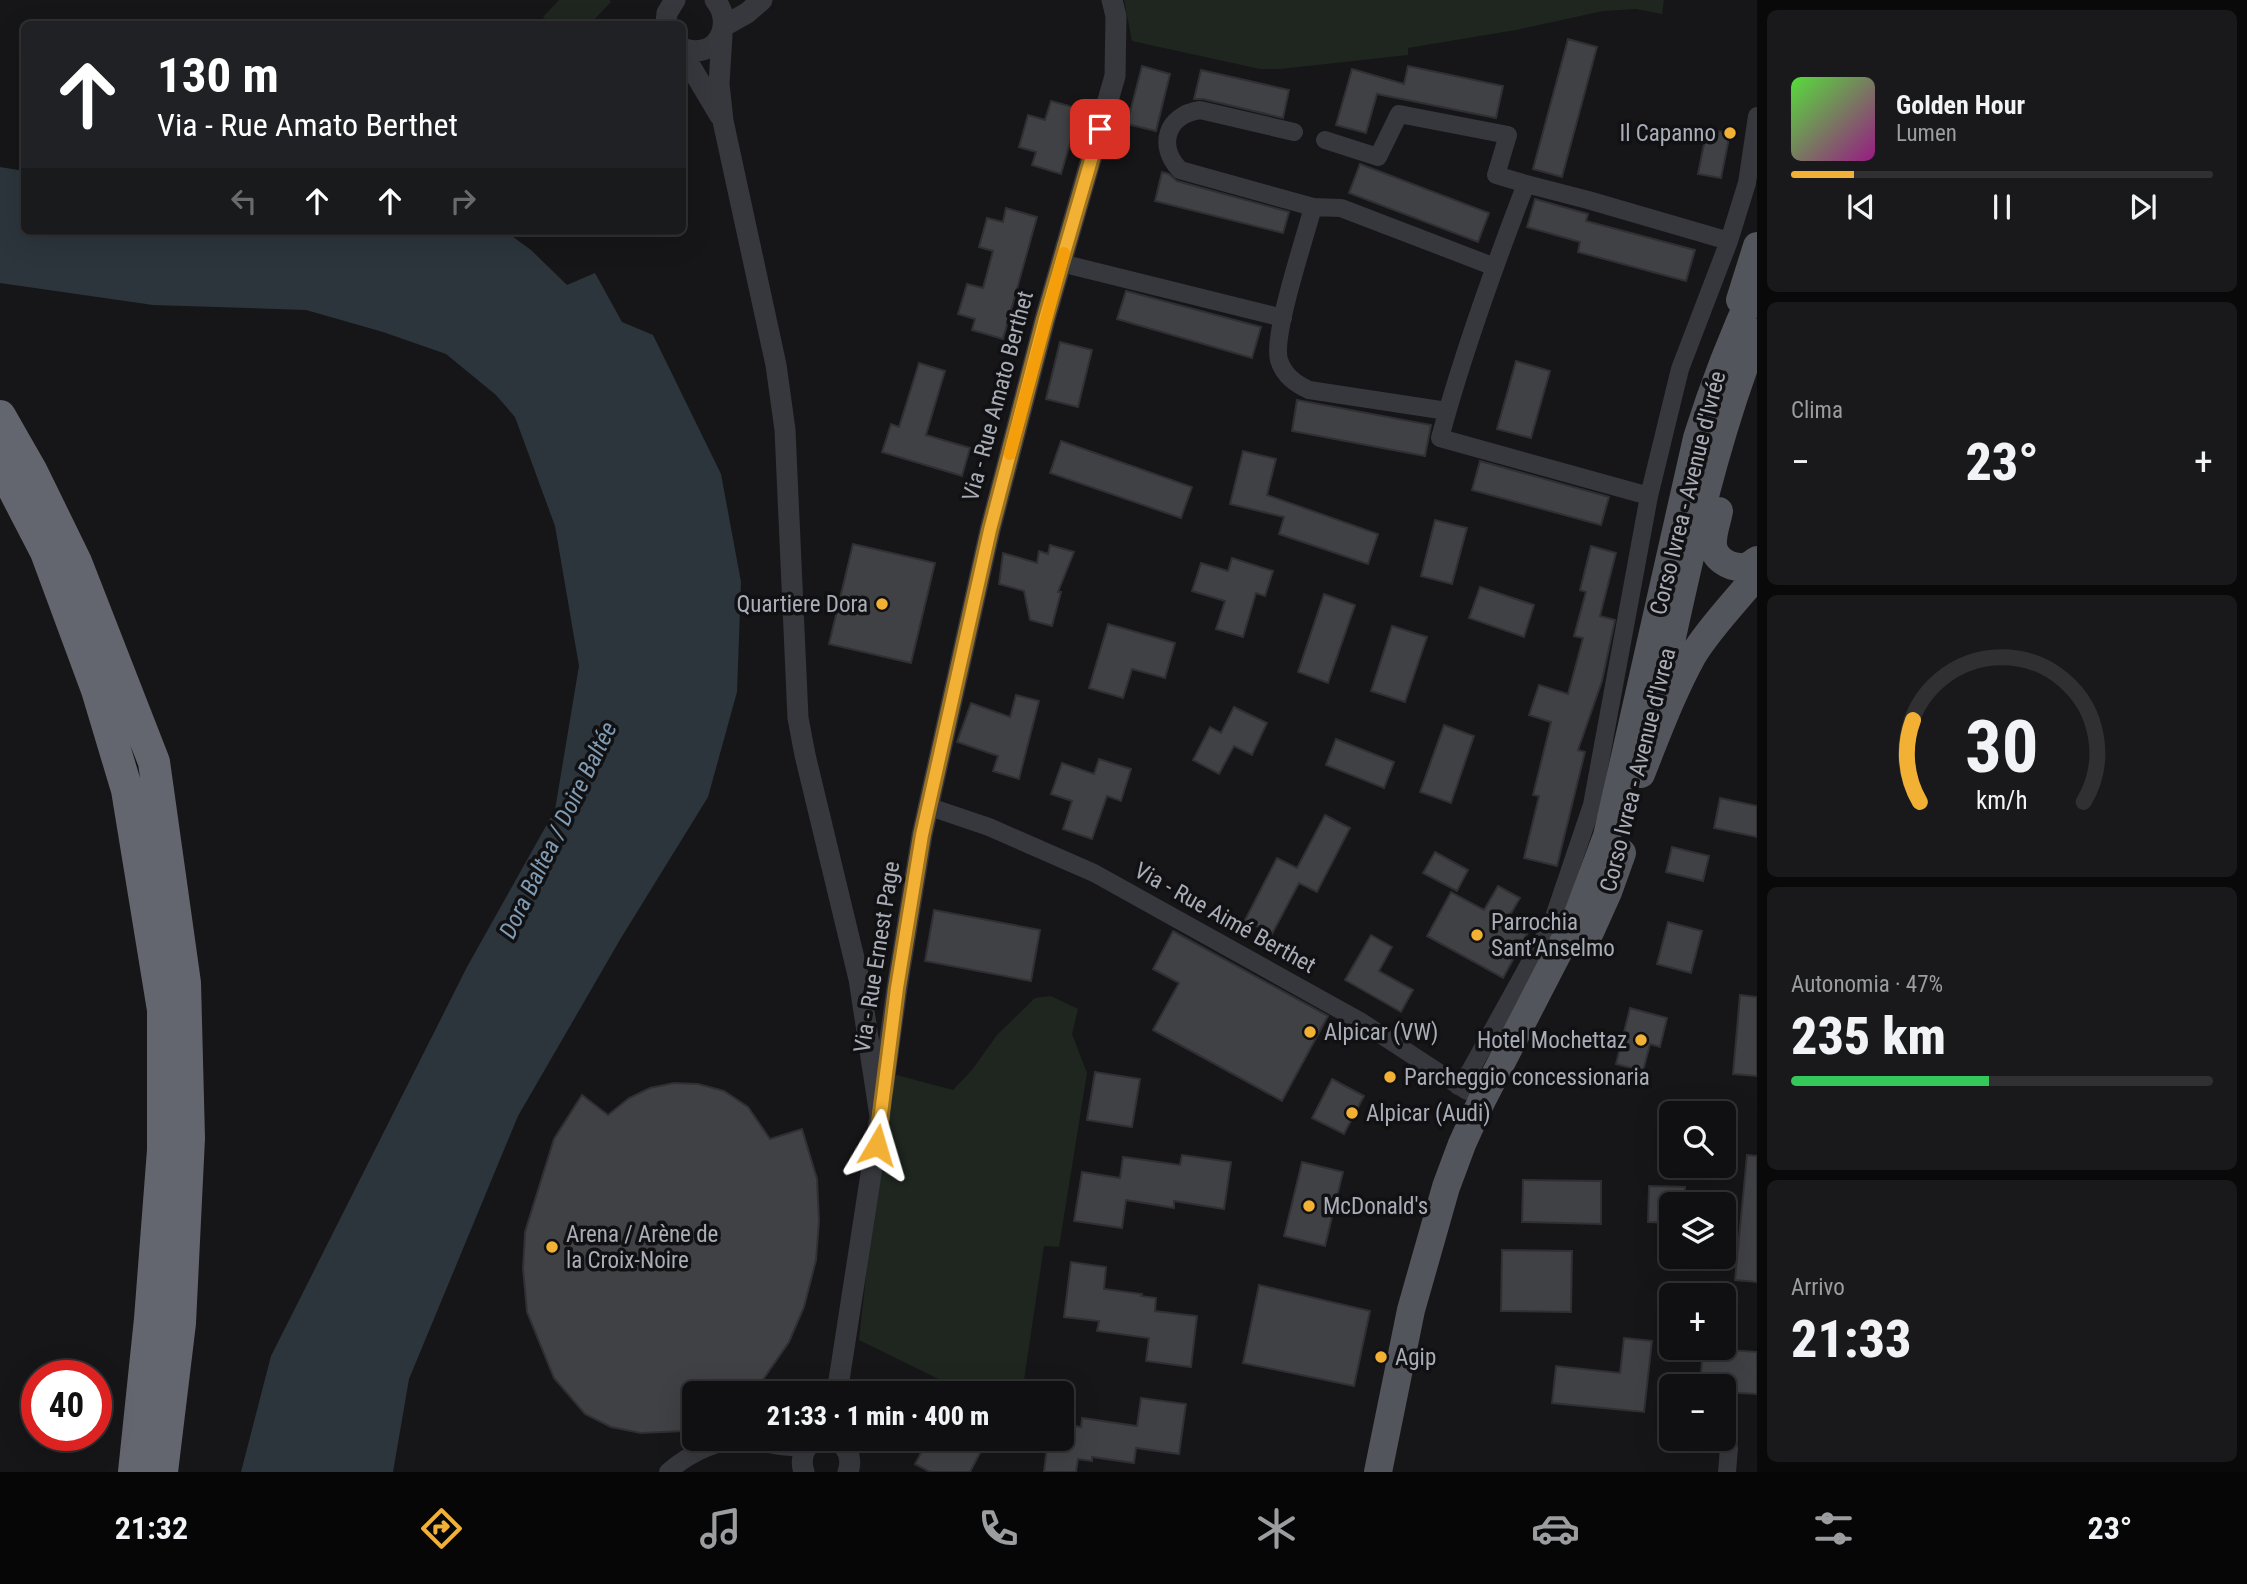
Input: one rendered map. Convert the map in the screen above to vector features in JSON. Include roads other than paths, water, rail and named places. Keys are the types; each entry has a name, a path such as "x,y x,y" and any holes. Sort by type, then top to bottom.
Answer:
{"highway":[{"path":"0,416 32,472 76,562 154,762 185,982 189,1138 180,1323 162,1472"},
{"path":"0,463 46,552 97,691 127,790 163,1010 163,1150 150,1319 134,1472"}],"main road":[{"path":"1727,348 1757,246"},
{"path":"1727,348 1757,283"},
{"name":"Corso Ivrea - Avenue d'Ivrea","path":"1398,1472 1437,1280 1478,1151 1593,926 1622,852 1712,465 1739,379 1757,333"},
{"name":"Corso Ivrea - Avenue d'Ivrée","path":"1378,1472 1419,1276 1462,1144 1470,1093 1578,914 1607,836 1698,438 1727,348"},
{"path":"1757,361 1712,542 1716,555 1728,564 1742,567 1757,560"},
{"path":"1641,774 1694,653 1724,612 1757,575"}],"street":[{"path":"716,0 724,16 719,84 723,121 776,365 785,430 798,718 859,979 880,1116"},
{"path":"686,50 708,48 723,30 762,0"},
{"name":"Via - Rue Amato Berthet","path":"930,807 990,530 1061,263 1115,76 1115,16 1112,0"},
{"path":"686,57 723,121"},
{"path":"1294,132 1200,110 1180,116 1173,124 1167,143 1168,153 1180,170 1313,207 1341,208 1494,267"},
{"path":"1325,140 1378,157 1399,114 1508,135 1496,175 1729,241"},
{"path":"1470,1093 1470,1071 1552,923 1592,805 1649,496 1680,369 1729,241 1746,183 1757,116"},
{"path":"1526,184 1494,267 1440,438 1649,496"},
{"path":"1313,207 1277,349 1280,363 1287,375 1296,384 1309,390 1447,411"},
{"path":"1061,263 1283,318"},
{"name":"Via - Rue Ernest Page","path":"839,1381 897,988 922,835 930,807"},
{"name":"Via - Rue Aimé Berthet","path":"930,807 989,827 1094,873 1360,1021 1470,1093"},
{"path":"668,1472 682,1460 699,1451"},
{"path":"790,1451 803,1469"},
{"path":"803,1469 804,1451"},
{"path":"848,1451 849,1470"},
{"path":"1727,1472 1729,1451"}],"water":[{"name":"Dora Baltea / Doire Baltée","path":"0,167 21,170 21,235 510,235 531,250 567,285 595,273 622,322 653,335 721,474 741,582 737,692 708,797 621,938 518,1116 409,1379 393,1472 241,1472 271,1356 467,967 555,810 579,666 555,526 515,417 496,395 446,354 306,310 153,305 0,283"}],"place":[{"name":"Il Capanno","path":"1730,133"},
{"name":"Quartiere Dora","path":"882,604"},
{"name":"Parrochia Sant’Anselmo","path":"1477,935"},
{"name":"Alpicar (VW)","path":"1310,1032"},
{"name":"Hotel Mochettaz","path":"1641,1040"},
{"name":"Parcheggio concessionaria","path":"1390,1077"},
{"name":"Alpicar (Audi)","path":"1352,1113"},
{"name":"McDonald's","path":"1309,1206"},
{"name":"Arena / Arène de la Croix-Noire","path":"552,1247"},
{"name":"Agip","path":"1381,1357"}]}
